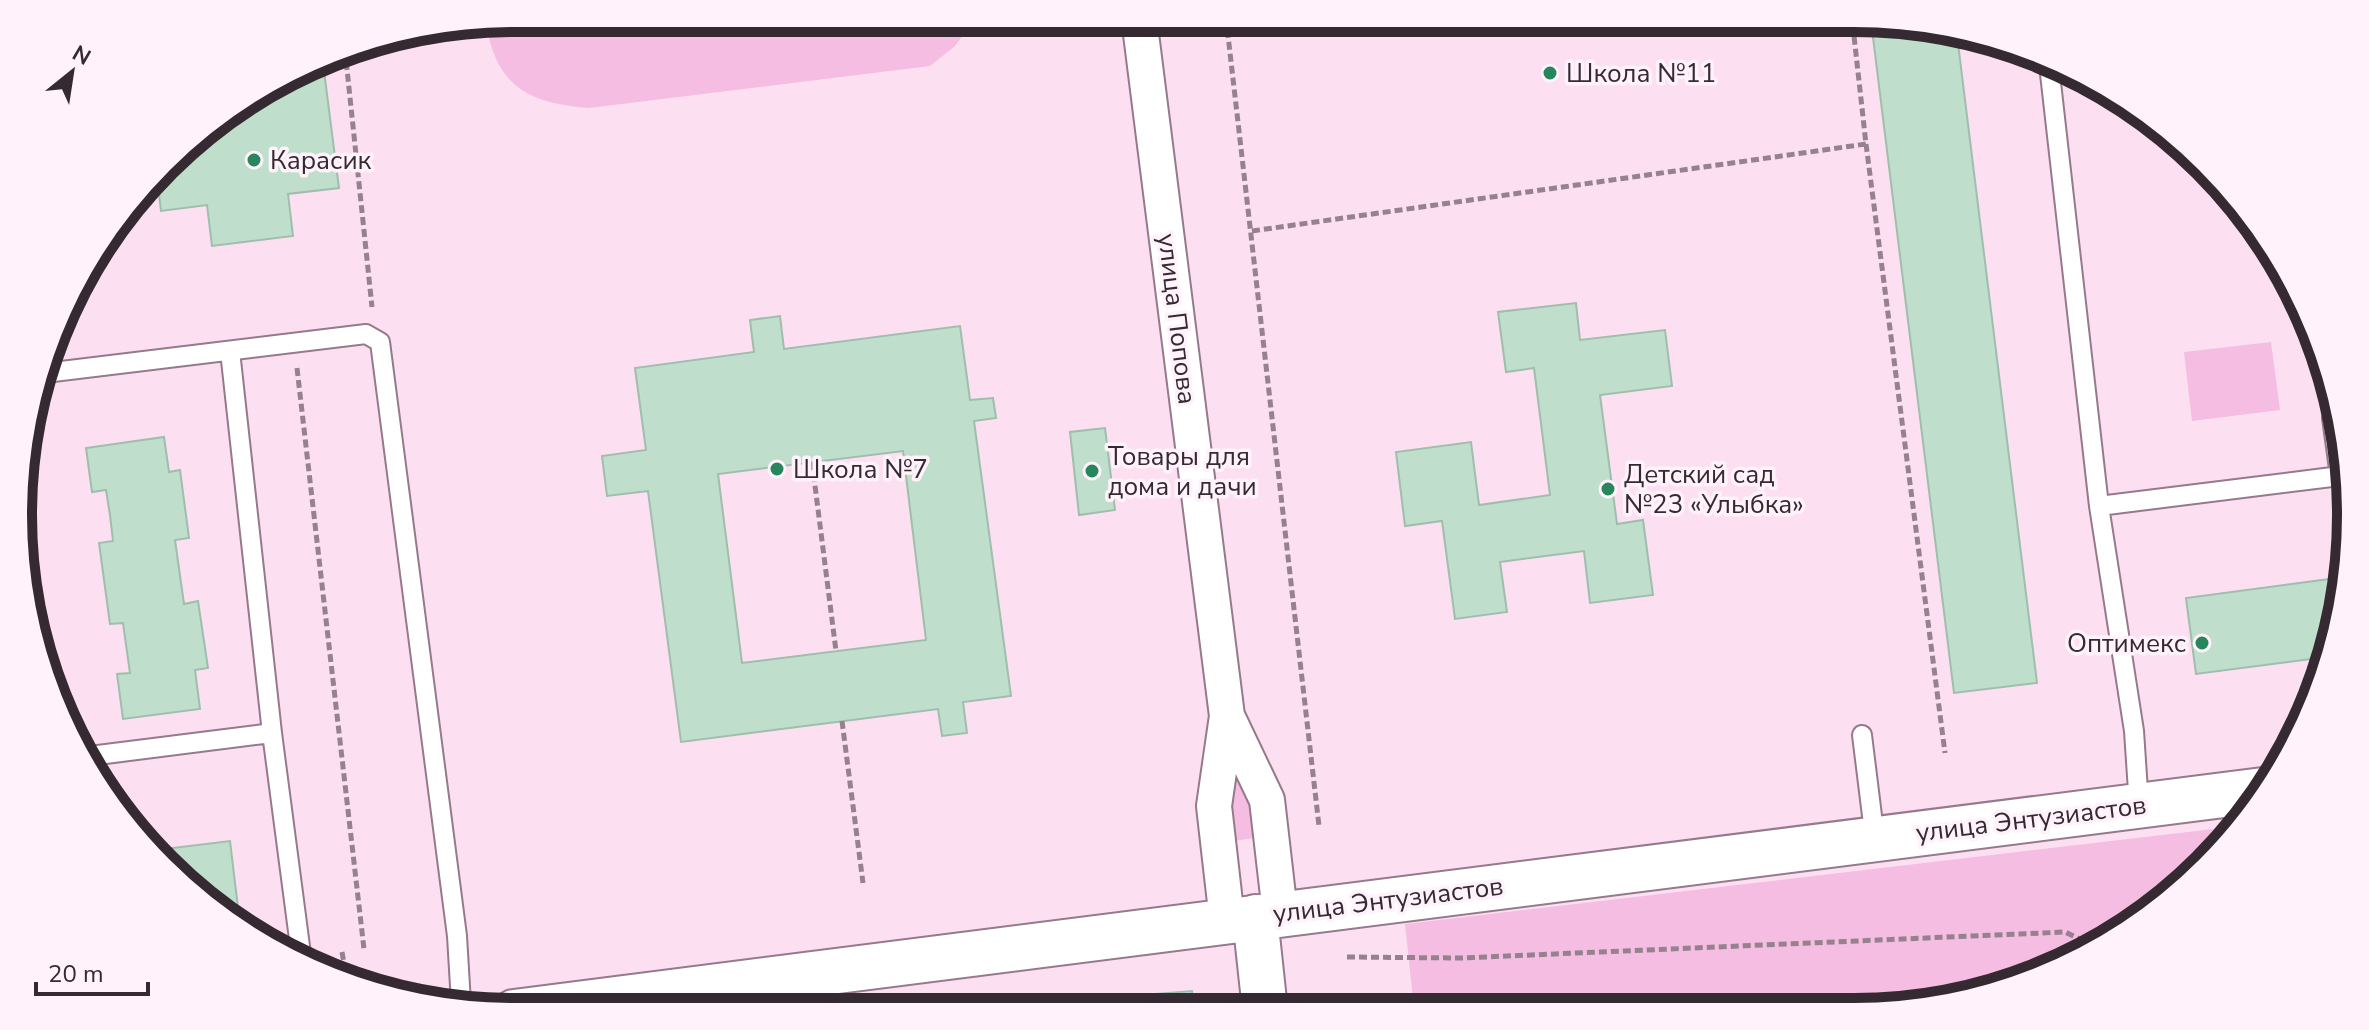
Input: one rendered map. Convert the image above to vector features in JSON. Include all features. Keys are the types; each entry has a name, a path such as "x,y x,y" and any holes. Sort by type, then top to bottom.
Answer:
{"street":[{"name":"улица Попова","path":"1141,32 1227,716 1214,806 1254,917"},
{"name":"улица Попова","path":"1227,716 1267,800 1254,917"},
{"name":"улица Энтузиастов","path":"640,998 2250,792"},
{"path":"1254,917 1264,998"}],"lane":[{"path":"2050,74 2099,506 2134,731 2139,806"},
{"path":"54,372 294,343 375,336 380,342 457,936 461,995"},
{"path":"230,351 272,733 300,948"},
{"path":"2099,506 2335,477"},
{"path":"97,755 272,733"},
{"path":"1862,735 1875,840"}],"path":[{"path":"1228,32 1319,826"},
{"path":"1854,32 1945,753"},
{"path":"346,63 375,336"},
{"path":"1252,231 1866,144"},
{"path":"294,343 364,949"},
{"path":"812,462 836,651"},
{"path":"842,721 863,883"},
{"path":"1347,957 1461,958 2065,932 2082,940"},
{"path":"342,952 344,966"}],"shaded area":[{"path":"965,32 955,46 930,66 589,108 549,102 519,88 507,77 488,33"},
{"path":"2271,342 2280,410 2192,421 2184,352"},
{"path":"1232,752 1256,802 1261,837 1227,842"},
{"path":"2221,828 2172,878 2096,933 2009,972 1979,982 1917,994 1854,998 1413,998 1405,924"}],"building":[{"path":"1872,33 1958,43 2037,683 1954,693"},
{"name":"Карасик","path":"324,72 339,188 288,194 293,236 212,246 207,205 161,211 158,190 197,152 247,113"},
{"path":"1576,303 1580,340 1665,330 1672,386 1600,395 1617,524 1643,520 1653,595 1590,603 1584,551 1500,562 1507,612 1455,619 1442,521 1405,526 1396,452 1471,442 1479,505 1550,495 1534,368 1506,372 1498,312"},
{"path":"780,316 784,349 960,326 970,400 993,398 996,418 974,421 1011,696 963,702 967,733 942,736 938,709 681,742 648,491 607,496 602,456 646,450 635,368 754,352 750,320","holes":["903,451 926,640 742,663 718,474"]},
{"name":"Товары для дома и дачи","path":"1105,428 1115,510 1079,515 1070,432"},
{"path":"164,437 169,472 180,470 189,538 175,540 184,604 198,601 208,668 195,670 200,709 123,719 117,674 130,673 123,623 110,624 99,543 113,541 110,515 106,490 92,492 86,448"},
{"path":"2333,579 2315,659 2196,674 2186,598"},
{"path":"230,841 238,908 221,898 166,849"},
{"path":"1192,991 1193,998 1144,998 1144,995"}],"place":[{"name":"Школа №11","path":"1550,73"},
{"name":"Карасик","path":"254,160"},
{"name":"Школа №7","path":"777,469"},
{"name":"Товары для дома и дачи","path":"1092,471"},
{"name":"Детский сад №23 «Улыбка»","path":"1608,489"},
{"name":"Оптимекс","path":"2202,643"}]}
